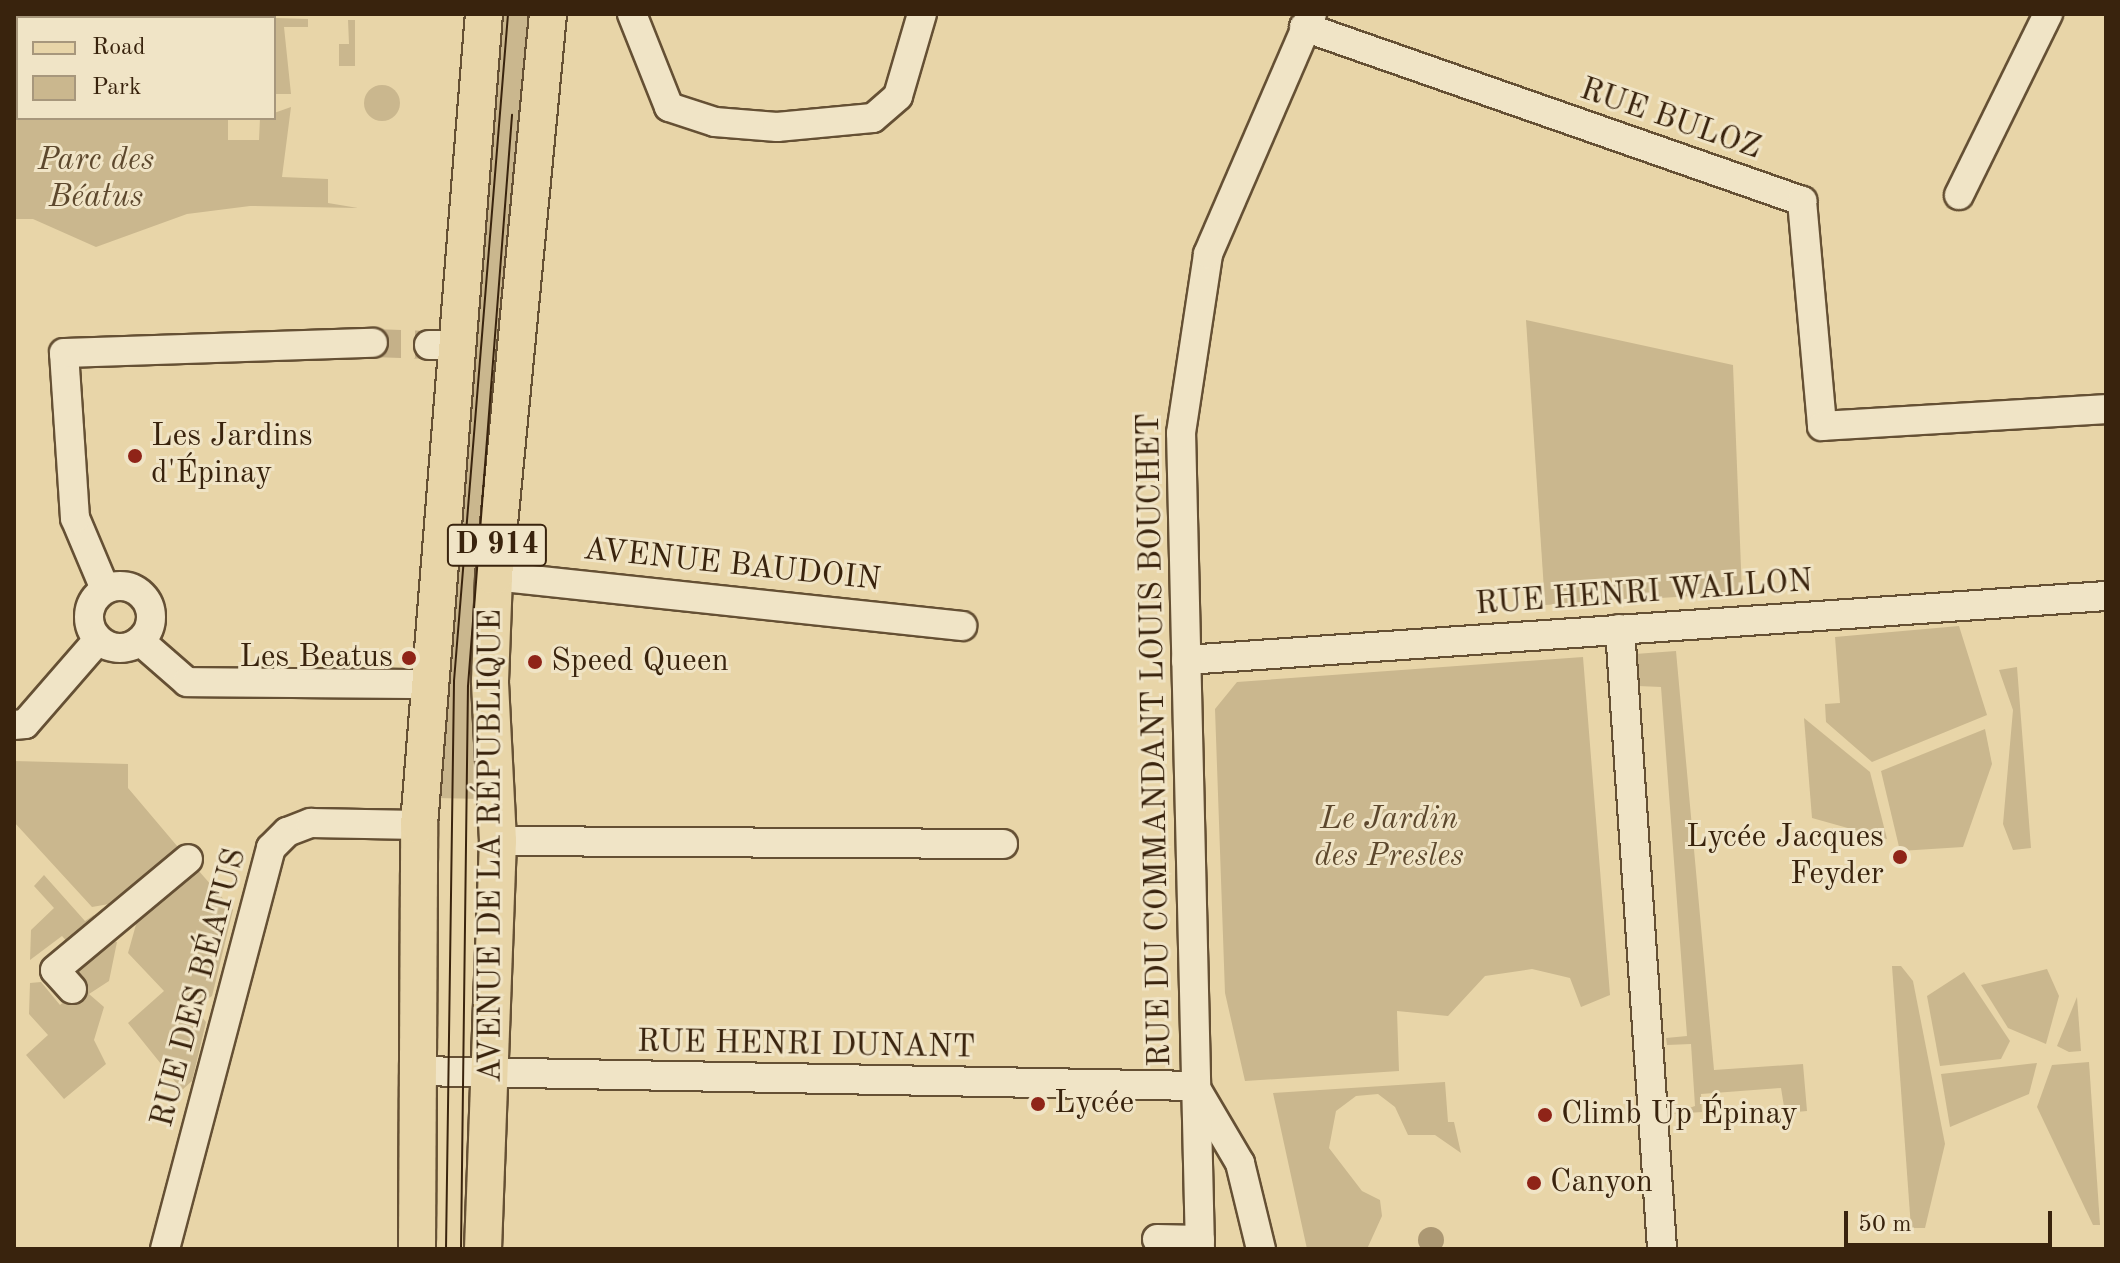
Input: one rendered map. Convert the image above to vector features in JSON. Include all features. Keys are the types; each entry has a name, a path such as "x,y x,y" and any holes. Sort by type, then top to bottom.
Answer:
{"main road":[{"name":"AVENUE DE LA RÉPUBLIQUE","path":"417,1249 419,825 445,345 484,14"},
{"name":"AVENUE DE LA RÉPUBLIQUE","path":"483,1249 493,1078 498,841 490,681 494,576 548,14"}],"street":[{"path":"632,14 669,107 715,122 777,127 873,118 898,96 922,14"},
{"path":"1959,195 2048,14"},
{"name":"RUE BULOZ","path":"1297,34 1802,201 1822,426 2106,409"},
{"name":"RUE DU COMMANDANT LOUIS BOUCHET","path":"1200,1245 1181,433 1208,254 1297,34"},
{"path":"105,589 75,518 64,353 373,343"},
{"name":"AVENUE BAUDOIN","path":"494,576 962,626"},
{"path":"125,586 142,596 151,614 140,641 123,648 98,640 89,612 105,589 125,586"},
{"name":"RUE HENRI WALLON","path":"1186,660 2106,596"},
{"path":"1620,629 1662,1249"},
{"path":"14,725 25,724 98,640"},
{"path":"140,641 187,682 427,684"},
{"name":"RUE DES BÉATUS","path":"165,1249 271,848 311,823 419,825"},
{"path":"498,841 1003,844"},
{"path":"72,989 55,970 188,859"},
{"name":"RUE HENRI DUNANT","path":"416,1071 493,1078 1195,1086"},
{"path":"1195,1086 1240,1163 1261,1249"},
{"path":"1157,1239 1200,1245"}],"green space":[{"name":"Parc des Béatus","path":"14,14 97,16 16,16 16,120 228,120 228,140 259,140 260,120 276,120 276,112 291,107 282,177 328,179 328,203 358,208 250,206 187,214 96,247 33,219 14,219"},
{"path":"498,14 535,14 484,799 435,798"},
{"path":"276,18 308,19 308,27 284,27 291,94 276,94"},
{"path":"348,20 355,20 355,66 339,66 339,44 349,44"},
{"path":"382,85 395,90 400,103 395,116 382,121 369,116 364,103 369,90"},
{"path":"1526,320 1733,365 1742,593 1545,605"},
{"path":"1959,626 1987,715 1872,762 1826,722 1825,704 1840,703 1835,637"},
{"path":"1676,651 1714,1070 1803,1064 1807,1111 1785,1113 1781,1088 1701,1094 1702,1112 1672,1114 1695,1106 1691,1044 1667,1045 1666,1038 1687,1036 1661,687 1638,686 1635,654"},
{"name":"Le Jardin des Presles","path":"1583,657 1610,995 1581,1007 1570,978 1532,969 1485,976 1448,1016 1397,1011 1399,1071 1245,1081 1225,993 1215,709 1237,682"},
{"path":"2017,667 2031,848 2013,850 2003,824 2013,710 1999,670"},
{"path":"1804,718 1870,772 1887,839 1812,818"},
{"path":"1985,729 1992,764 1963,847 1900,851 1881,771"},
{"path":"14,761 128,764 128,788 183,853 126,901 92,907 14,822"},
{"path":"198,870 233,910 212,996 194,1008 206,1022 192,1081 182,1090 128,1023 164,991 128,953 137,921"},
{"path":"44,875 85,921 94,915 96,924 71,946 62,936 30,960 31,930 54,908 34,886"},
{"path":"107,939 117,942 109,981 89,994 104,1007 94,1040 106,1064 64,1099 26,1055 48,1035 29,1014 30,983 41,982 60,1005 80,989 69,973"},
{"path":"1892,966 1901,966 1913,981 1945,1144 1925,1228 1911,1228"},
{"path":"2047,969 2059,996 2046,1044 2008,1028 1981,985"},
{"path":"1964,972 2010,1041 2001,1059 1940,1066 1927,996"},
{"path":"2077,997 2081,1051 2069,1052 2057,1046"},
{"path":"2089,1062 2100,1225 2093,1225 2037,1107 2052,1065"},
{"path":"2037,1063 2029,1094 1950,1127 1941,1074"},
{"path":"1445,1082 1448,1122 1454,1122 1461,1153 1435,1135 1408,1135 1395,1107 1378,1094 1356,1096 1336,1111 1329,1148 1362,1191 1380,1200 1382,1216 1367,1249 1307,1249 1273,1093"}],"shaded area":[{"path":"1431,1227 1440,1231 1444,1240 1440,1249 1431,1253 1422,1249 1418,1240 1422,1231"}],"tunnel":[{"path":"373,343 429,345"}],"tram line":[{"path":"446,1249 454,681 508,14"},
{"path":"461,1249 468,686 512,115"}],"place":[{"name":"Les Jardins d'Épinay","path":"135,456"},
{"name":"Les Beatus","path":"409,658"},
{"name":"Speed Queen","path":"535,662"},
{"name":"Lycée Jacques Feyder","path":"1900,857"},
{"name":"Lycée","path":"1038,1104"},
{"name":"Climb Up Épinay","path":"1545,1115"},
{"name":"Canyon","path":"1534,1183"}]}
